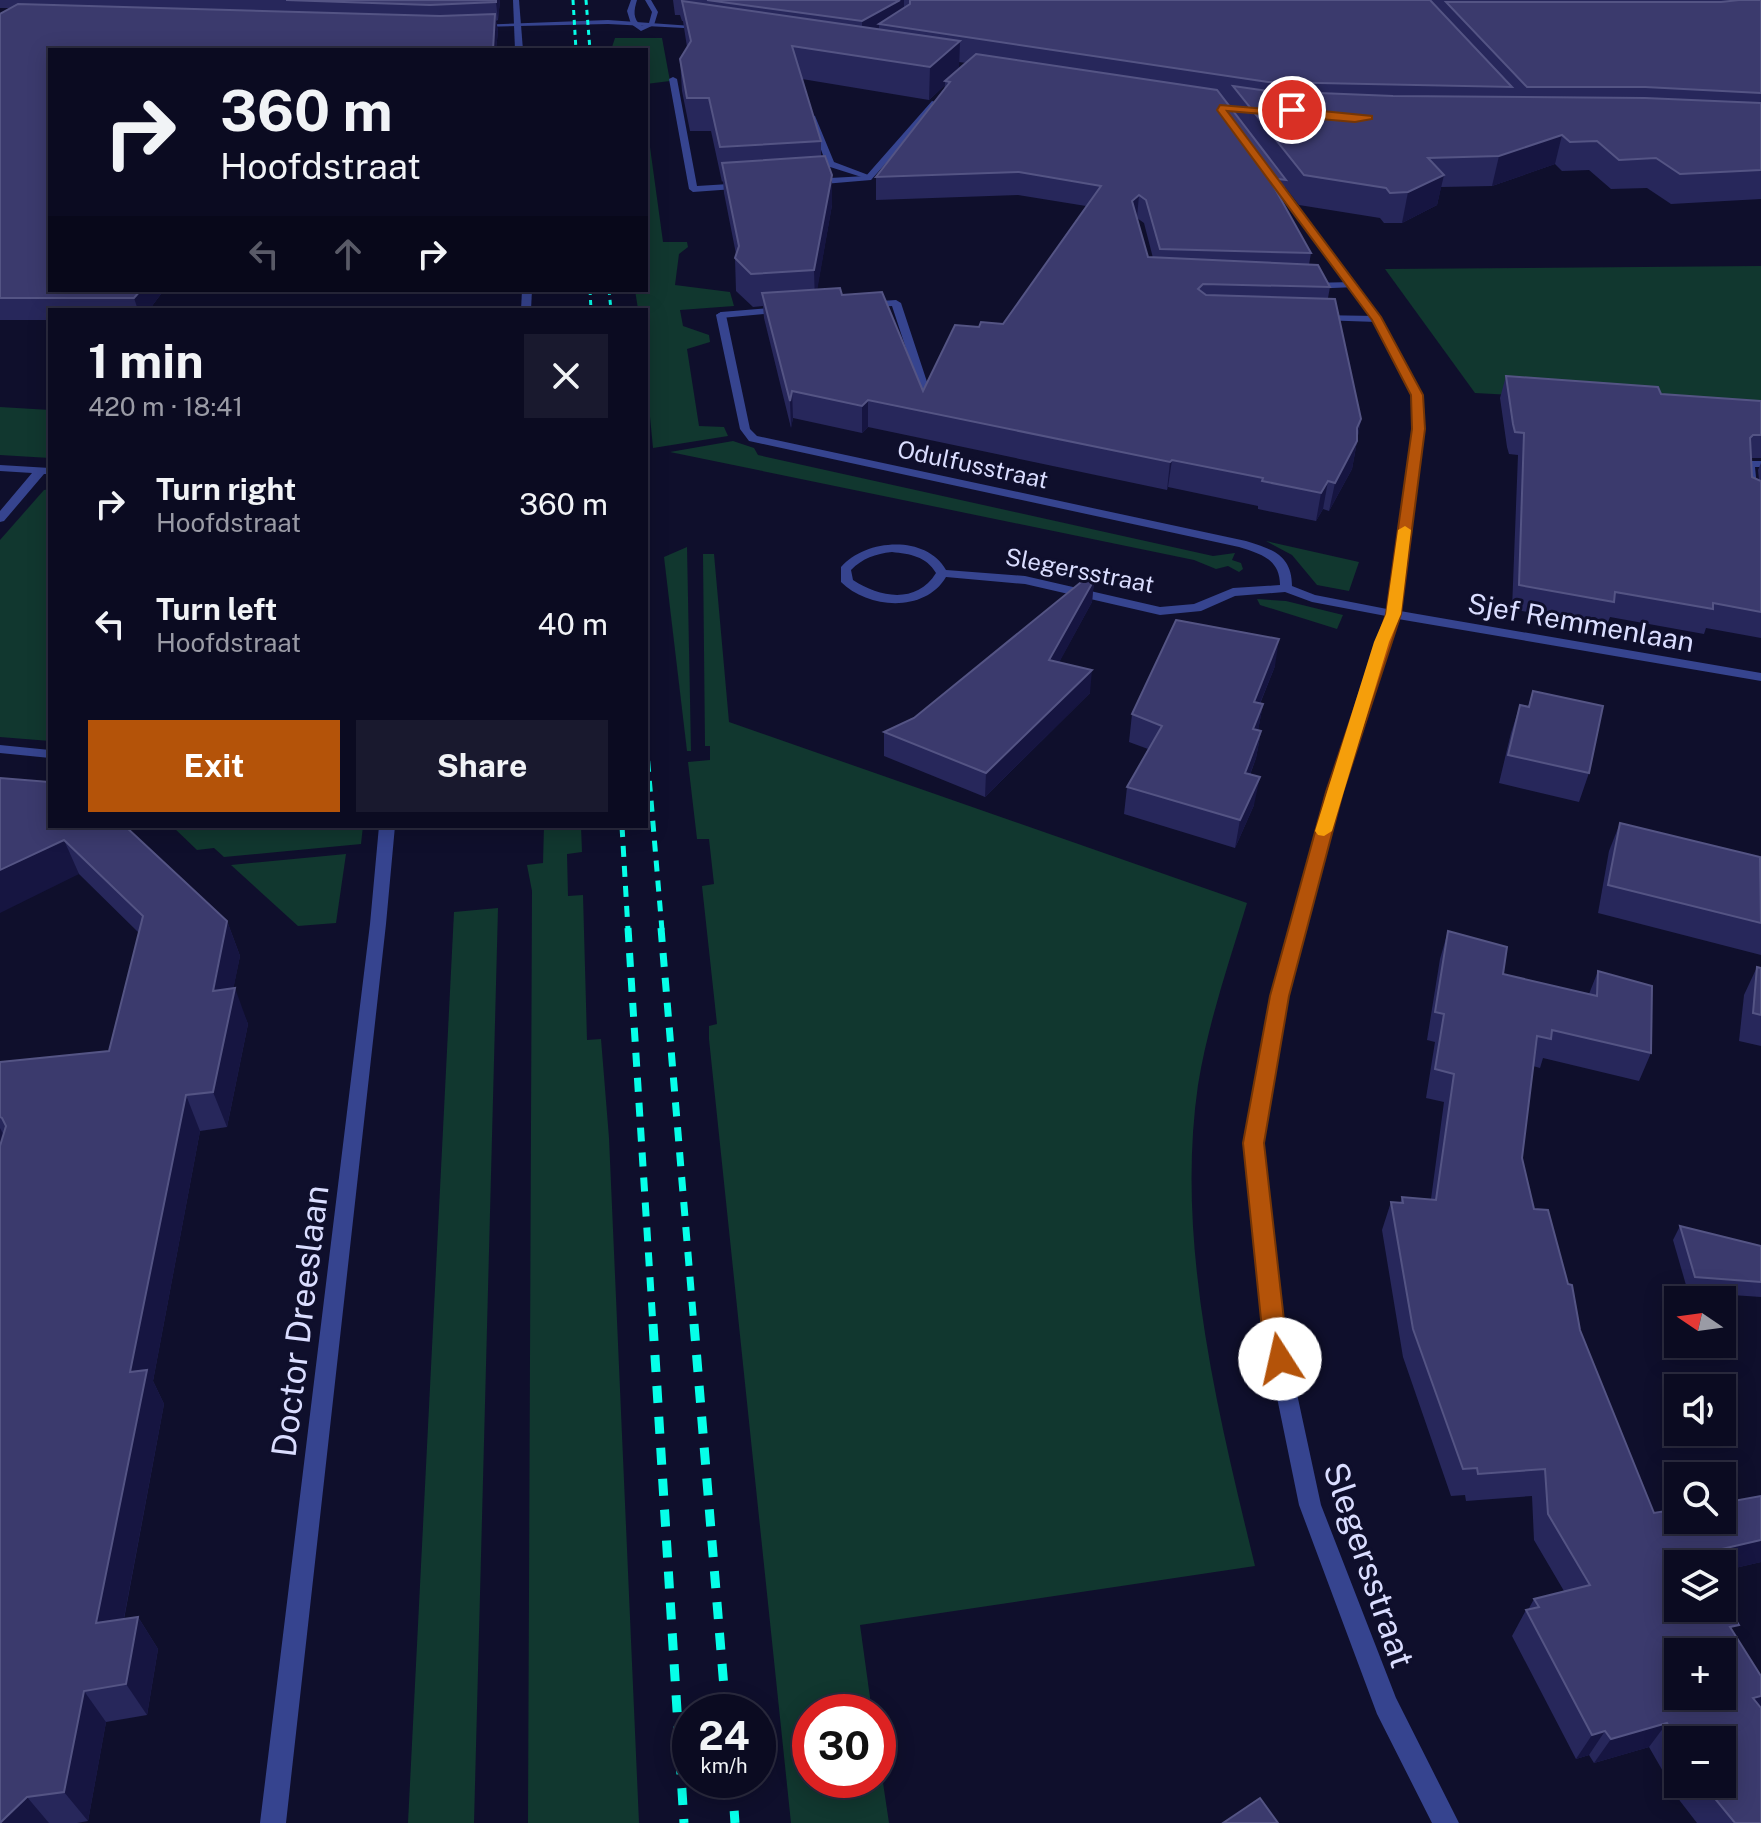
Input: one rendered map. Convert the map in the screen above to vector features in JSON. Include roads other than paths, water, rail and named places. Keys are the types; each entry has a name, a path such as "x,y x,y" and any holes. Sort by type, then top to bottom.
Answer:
{"street":[{"path":"516,0 519,48"},
{"path":"634,0 630,11 633,23 641,29"},
{"path":"648,0 655,12 652,24"},
{"path":"465,28 516,26 633,23 711,31 516,26"},
{"path":"641,29 652,24"},
{"path":"673,79 693,189 754,185"},
{"path":"797,183 868,178 938,100"},
{"path":"809,110 830,164 868,178"},
{"name":"Slegersstraat","path":"1265,166 1377,319 1417,395 1418,429 1393,614 1334,792 1279,996 1254,1143 1273,1329 1310,1505 1386,1705 1446,1823"},
{"path":"1294,285 1353,285"},
{"path":"853,306 896,303 926,394"},
{"name":"Odulfusstraat","path":"795,309 721,315 745,429 753,439 1242,544 1271,553 1286,572 1286,588"},
{"path":"1314,317 1377,319"},
{"path":"1761,464 1749,463 1752,500 1761,502"},
{"path":"0,468 45,471"},
{"path":"0,518 45,471"},
{"path":"892,548 921,553 939,565 942,573 938,584 924,594 903,599 880,598 860,592 847,582 845,570 853,559 863,553 892,548"},
{"name":"Slegersstraat","path":"942,573 1025,580 1160,611 1196,608 1233,592 1286,588 1312,598 1393,614"},
{"name":"Sjef Remmenlaan","path":"1393,614 1761,677"},
{"path":"0,749 48,754"},
{"name":"Doctor Dreeslaan","path":"273,1823 387,828"}],"railway":[{"path":"573,0 576,48"},
{"path":"586,0 590,48"},
{"path":"590,292 591,308"},
{"path":"609,292 611,308"},
{"path":"648,765 662,930"},
{"path":"622,828 628,930"},
{"path":"628,928 653,1326"},
{"path":"661,928 694,1326"},
{"path":"653,1324 684,1823"},
{"path":"694,1324 725,1694"},
{"path":"733,1798 735,1823"}]}
